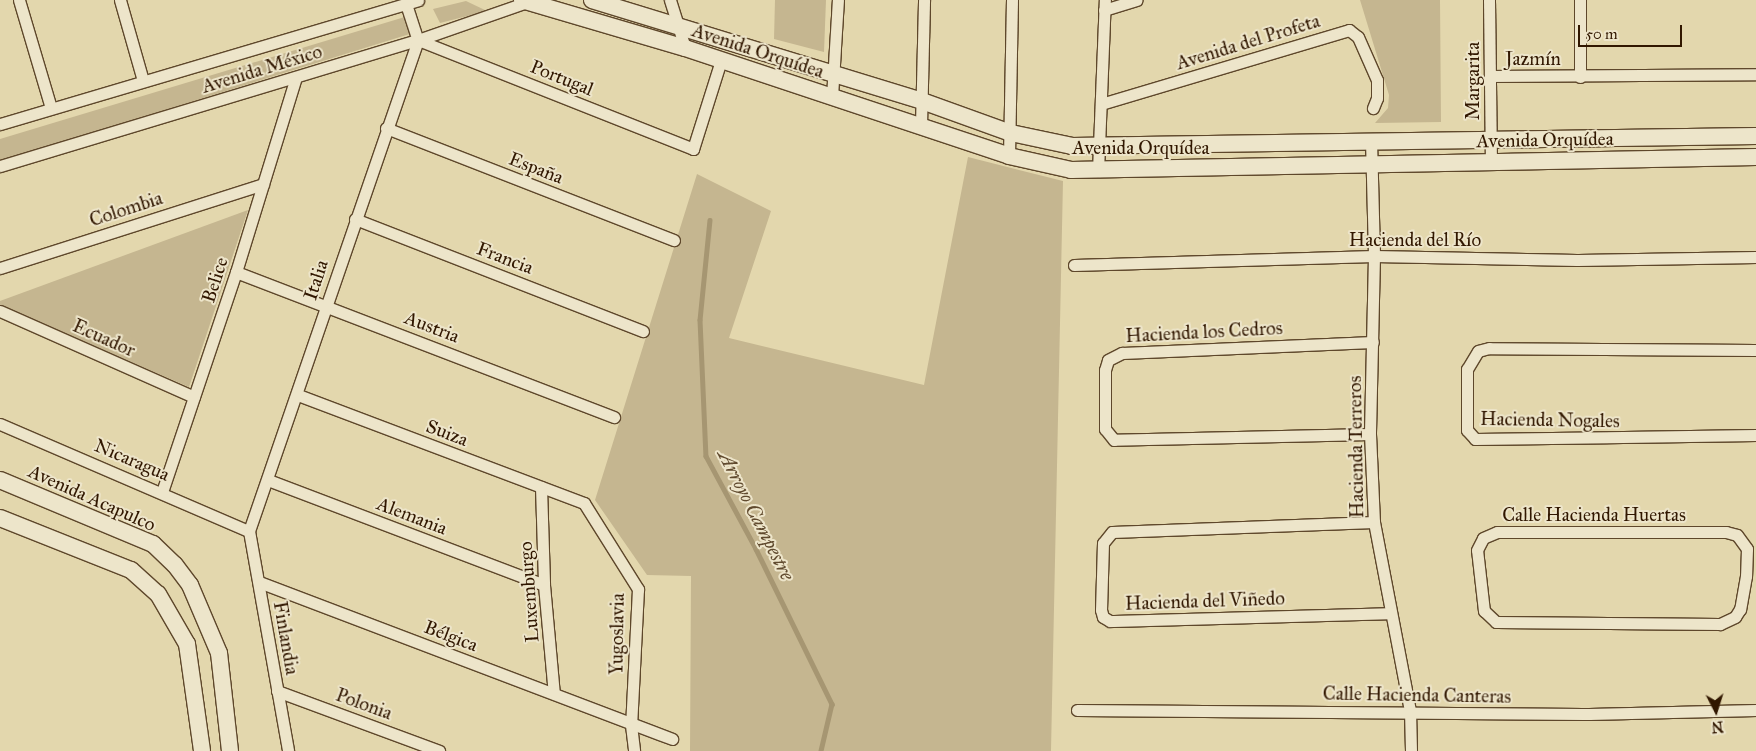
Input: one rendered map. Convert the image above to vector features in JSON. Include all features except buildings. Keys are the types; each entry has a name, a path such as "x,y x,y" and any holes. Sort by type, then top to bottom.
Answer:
{"street":[{"path":"19,0 51,108"},
{"path":"120,0 143,80"},
{"name":"Avenida México","path":"0,124 143,80 418,0"},
{"name":"Avenida México","path":"0,166 418,40 527,0"},
{"name":"Avenida Orquídea","path":"527,0 686,48 1009,156 1050,167 1098,172 1491,161 1756,157"},
{"name":"Avenida Orquídea","path":"592,0 922,101 1011,133 1072,146 1491,138 1756,136"},
{"path":"670,0 686,48"},
{"path":"832,97 838,0"},
{"path":"921,125 924,0"},
{"path":"1009,156 1011,133 1012,0"},
{"path":"1098,172 1104,5 1137,0"},
{"name":"Margarita","path":"1489,0 1491,161"},
{"path":"1580,0 1580,77"},
{"path":"406,4 418,40"},
{"name":"Avenida del Profeta","path":"1101,104 1349,30 1358,37 1377,80 1377,98 1373,108"},
{"name":"Italia","path":"249,532 298,395 355,218 418,40"},
{"name":"Portugal","path":"418,40 693,149 721,60"},
{"name":"Jazmín","path":"1490,76 1580,77 1756,74"},
{"name":"Belice","path":"162,492 236,272 296,77"},
{"name":"España","path":"386,128 674,240"},
{"name":"Hacienda Terreros","path":"1371,140 1374,256 1370,434 1374,522 1410,710 1412,751"},
{"name":"Colombia","path":"0,268 263,184"},
{"name":"Francia","path":"355,218 643,330"},
{"name":"Hacienda del Río","path":"1074,265 1374,256 1577,260 1756,257"},
{"name":"Austria","path":"236,272 614,417"},
{"name":"Ecuador","path":"0,312 194,396"},
{"name":"Hacienda los Cedros","path":"1370,434 1114,440 1105,429 1104,370 1108,360 1122,353 1373,342"},
{"name":"Hacienda Nogales","path":"1756,350 1489,348 1478,351 1467,369 1467,430 1475,439 1756,435"},
{"name":"Suiza","path":"298,395 584,504"},
{"name":"Nicaragua","path":"0,424 162,492 249,532"},
{"name":"Avenida Acapulco","path":"0,480 153,544 175,565 190,585 219,653 230,751"},
{"name":"Alemania","path":"268,480 544,585"},
{"name":"Luxemburgo","path":"541,487 544,585 554,694"},
{"name":"Yugoslavia","path":"584,504 638,589 631,724 634,751"},
{"path":"0,518 131,570 158,594 187,644 202,751"},
{"name":"Hacienda del Viñedo","path":"1374,522 1112,532 1103,543 1101,610 1103,617 1110,621 1392,613"},
{"name":"Finlandia","path":"249,532 288,751"},
{"name":"Calle Hacienda Huertas","path":"1497,532 1726,532 1743,542 1747,549 1751,576 1740,609 1735,617 1720,624 1506,623 1496,622 1484,611 1477,550 1483,538 1497,532"},
{"name":"Bélgica","path":"259,582 672,739"},
{"name":"Polonia","path":"277,691 439,751"},
{"name":"Calle Hacienda Canteras","path":"1077,710 1410,710 1589,714 1756,710"}],"shaded area":[{"path":"775,0 826,0 824,52 774,39"},
{"path":"1360,0 1440,0 1441,122 1375,123 1388,108 1389,95"},
{"path":"466,1 487,11 440,23 433,9"},
{"path":"408,16 413,33 0,161 0,139"},
{"path":"968,157 1063,181 1051,751 690,751 691,576 647,575 595,500 697,174 771,211 729,338 924,385"},
{"path":"248,210 189,387 0,305 0,301"}],"waterway":[{"name":"Arroyo Campestre","path":"710,220 700,320 706,456 756,549 832,704 821,751"}]}
